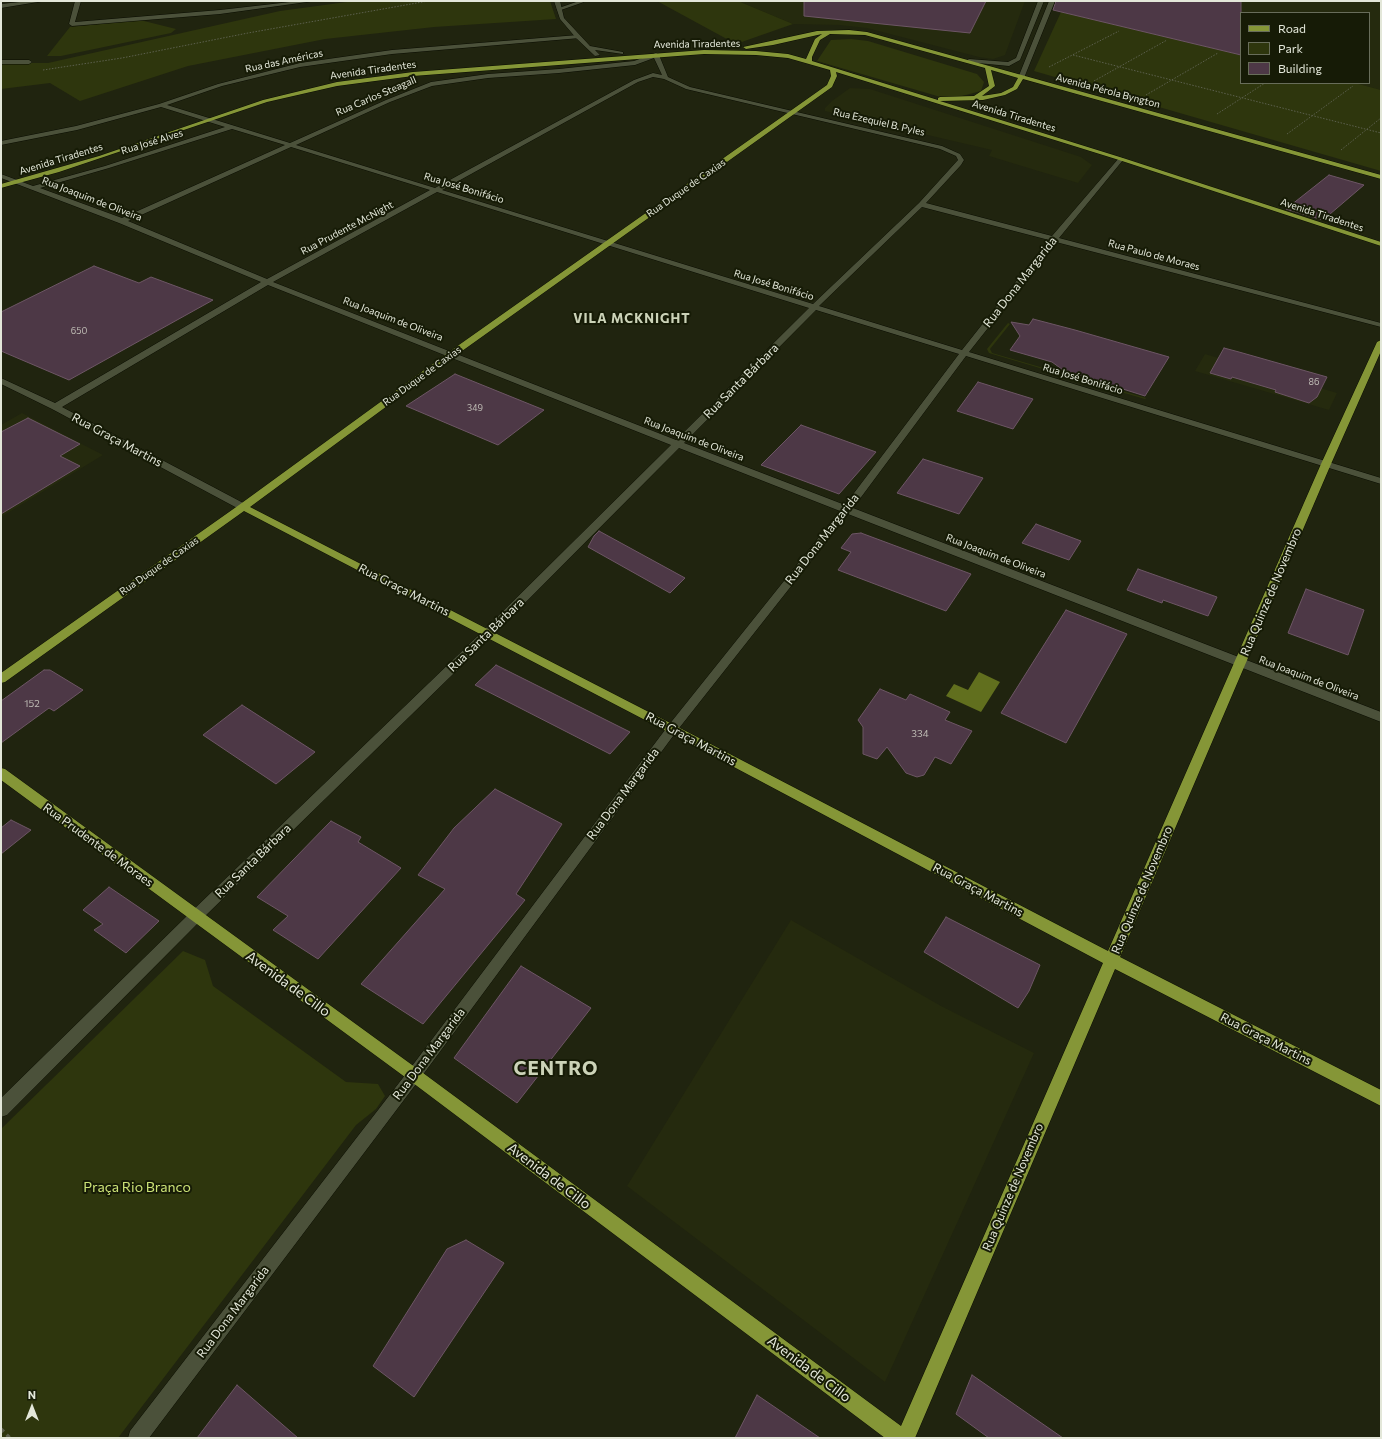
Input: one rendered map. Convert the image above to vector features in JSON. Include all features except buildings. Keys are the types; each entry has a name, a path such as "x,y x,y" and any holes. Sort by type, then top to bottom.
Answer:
{"main road":[{"name":"Avenida Pérola Byngton","path":"829,32 866,33 969,61 1021,78 1381,177"},
{"path":"809,62 809,57 818,39 829,32"},
{"name":"Avenida Tiradentes","path":"77,157 256,98 334,80 413,70 621,53 746,47 829,32"},
{"path":"773,43 790,45"},
{"name":"Avenida Tiradentes","path":"1,186 18,178 101,157 270,100 337,84 413,74 613,58 724,52 778,55 809,62 1120,159 1381,244"},
{"path":"778,55 796,52"},
{"path":"597,55 613,58"},
{"path":"972,99 987,91 992,86 988,68"},
{"name":"Rua Duque de Caxias","path":"1,679 243,507 452,354 830,86 834,76 833,70"},
{"path":"917,96 972,99 1003,94 1015,88 1020,83 1021,78"},
{"name":"Rua Quinze de Novembro","path":"905,1438 1326,464 1381,342"},
{"name":"Rua Graça Martins","path":"243,507 672,729 1112,960 1381,1098"},
{"name":"Rua Prudente de Moraes","path":"1,773 196,916"},
{"name":"Avenida de Cillo","path":"196,916 414,1075 901,1438"}],"street":[{"path":"1,6 41,1"},
{"path":"78,1 72,24 220,12 269,3 311,1"},
{"path":"557,1 562,18 578,37 597,55"},
{"path":"969,61 1009,64 1018,59 1041,1"},
{"path":"1021,78 1052,1"},
{"path":"559,9 581,2"},
{"name":"Rua das Américas","path":"1,143 77,128 161,105 220,85 265,73 315,63 392,52 578,37"},
{"path":"587,46 621,53"},
{"path":"656,55 666,78"},
{"name":"Rua Carlos Steagall","path":"122,221 394,98 431,84 488,76 559,71 635,63 656,55"},
{"path":"1,62 29,62"},
{"path":"635,63 644,68"},
{"name":"Rua Ezequiel B. Pyles","path":"651,74 666,78 688,88 942,148 958,155"},
{"name":"Rua Prudente McNight","path":"55,407 267,282 651,74"},
{"name":"Rua José Bonifácio","path":"161,105 607,244 1381,481"},
{"name":"Rua José Alves","path":"32,188 135,158 231,127"},
{"name":"Rua Santa Bárbara","path":"1,1109 196,916 487,634 814,307 921,204 959,164 961,160 958,155"},
{"name":"Rua Dona Margarida","path":"137,1438 414,1075 672,729 846,510 964,353 1054,239 1120,159"},
{"name":"Rua Joaquim de Oliveira","path":"2,177 18,178 32,188 122,221 267,282 846,510 1381,717"},
{"name":"Rua Paulo de Moraes","path":"921,204 1381,325"},
{"name":"Rua Graça Martins","path":"1,381 55,407 243,507"}],"path":[{"path":"40,70 122,58 248,33 428,1"},
{"path":"1046,68 1120,31"},
{"path":"1094,81 1167,40"},
{"path":"1146,95 1218,53"},
{"path":"1074,55 1381,133"},
{"path":"1217,114 1263,84"},
{"path":"1287,134 1353,86"},
{"path":"1337,153 1381,118"},
{"path":"1,1429 10,1438"}],"shaded area":[{"path":"738,1 1025,1 1005,55 993,59 979,57 867,28 840,25 793,24"},
{"path":"1064,1 1381,1 1381,90 1358,84 1370,84 1370,12 1240,13"},
{"path":"850,88 870,89 1081,157 1092,165 1078,183 989,156 992,150 825,111 825,108 832,101"},
{"path":"1205,354 1337,393 1329,410 1195,371"},
{"path":"22,413 103,455 1,517 1,425"},
{"path":"979,672 1000,682 981,712 946,696 954,684 968,690"},
{"path":"791,920 941,1006 1034,1053 885,1382 627,1186"}],"green space":[{"path":"354,1 550,1 556,19 434,27 325,39 188,66 80,101 50,83 1,89 1,63 48,63 280,11"},
{"path":"657,1 738,1 793,24 736,44"},
{"path":"1061,12 1240,55 1240,84 1359,84 1381,90 1381,171 1034,71"},
{"path":"140,20 176,29 171,33 61,56 47,56 70,27"},
{"path":"851,39 868,41 977,74 984,82 981,91 962,96 944,98 817,61 831,40"},
{"path":"1008,323 1010,324 990,349 992,353 1146,398 1145,399 989,353 987,349"},
{"name":"Praça Rio Branco","path":"183,951 205,960 213,986 346,1082 378,1084 385,1096 376,1109 356,1125 118,1438 1,1438 1,1129"}],"district":[{"name":"VILA MCKNIGHT","path":"632,319"},
{"name":"CENTRO","path":"556,1069"}]}
